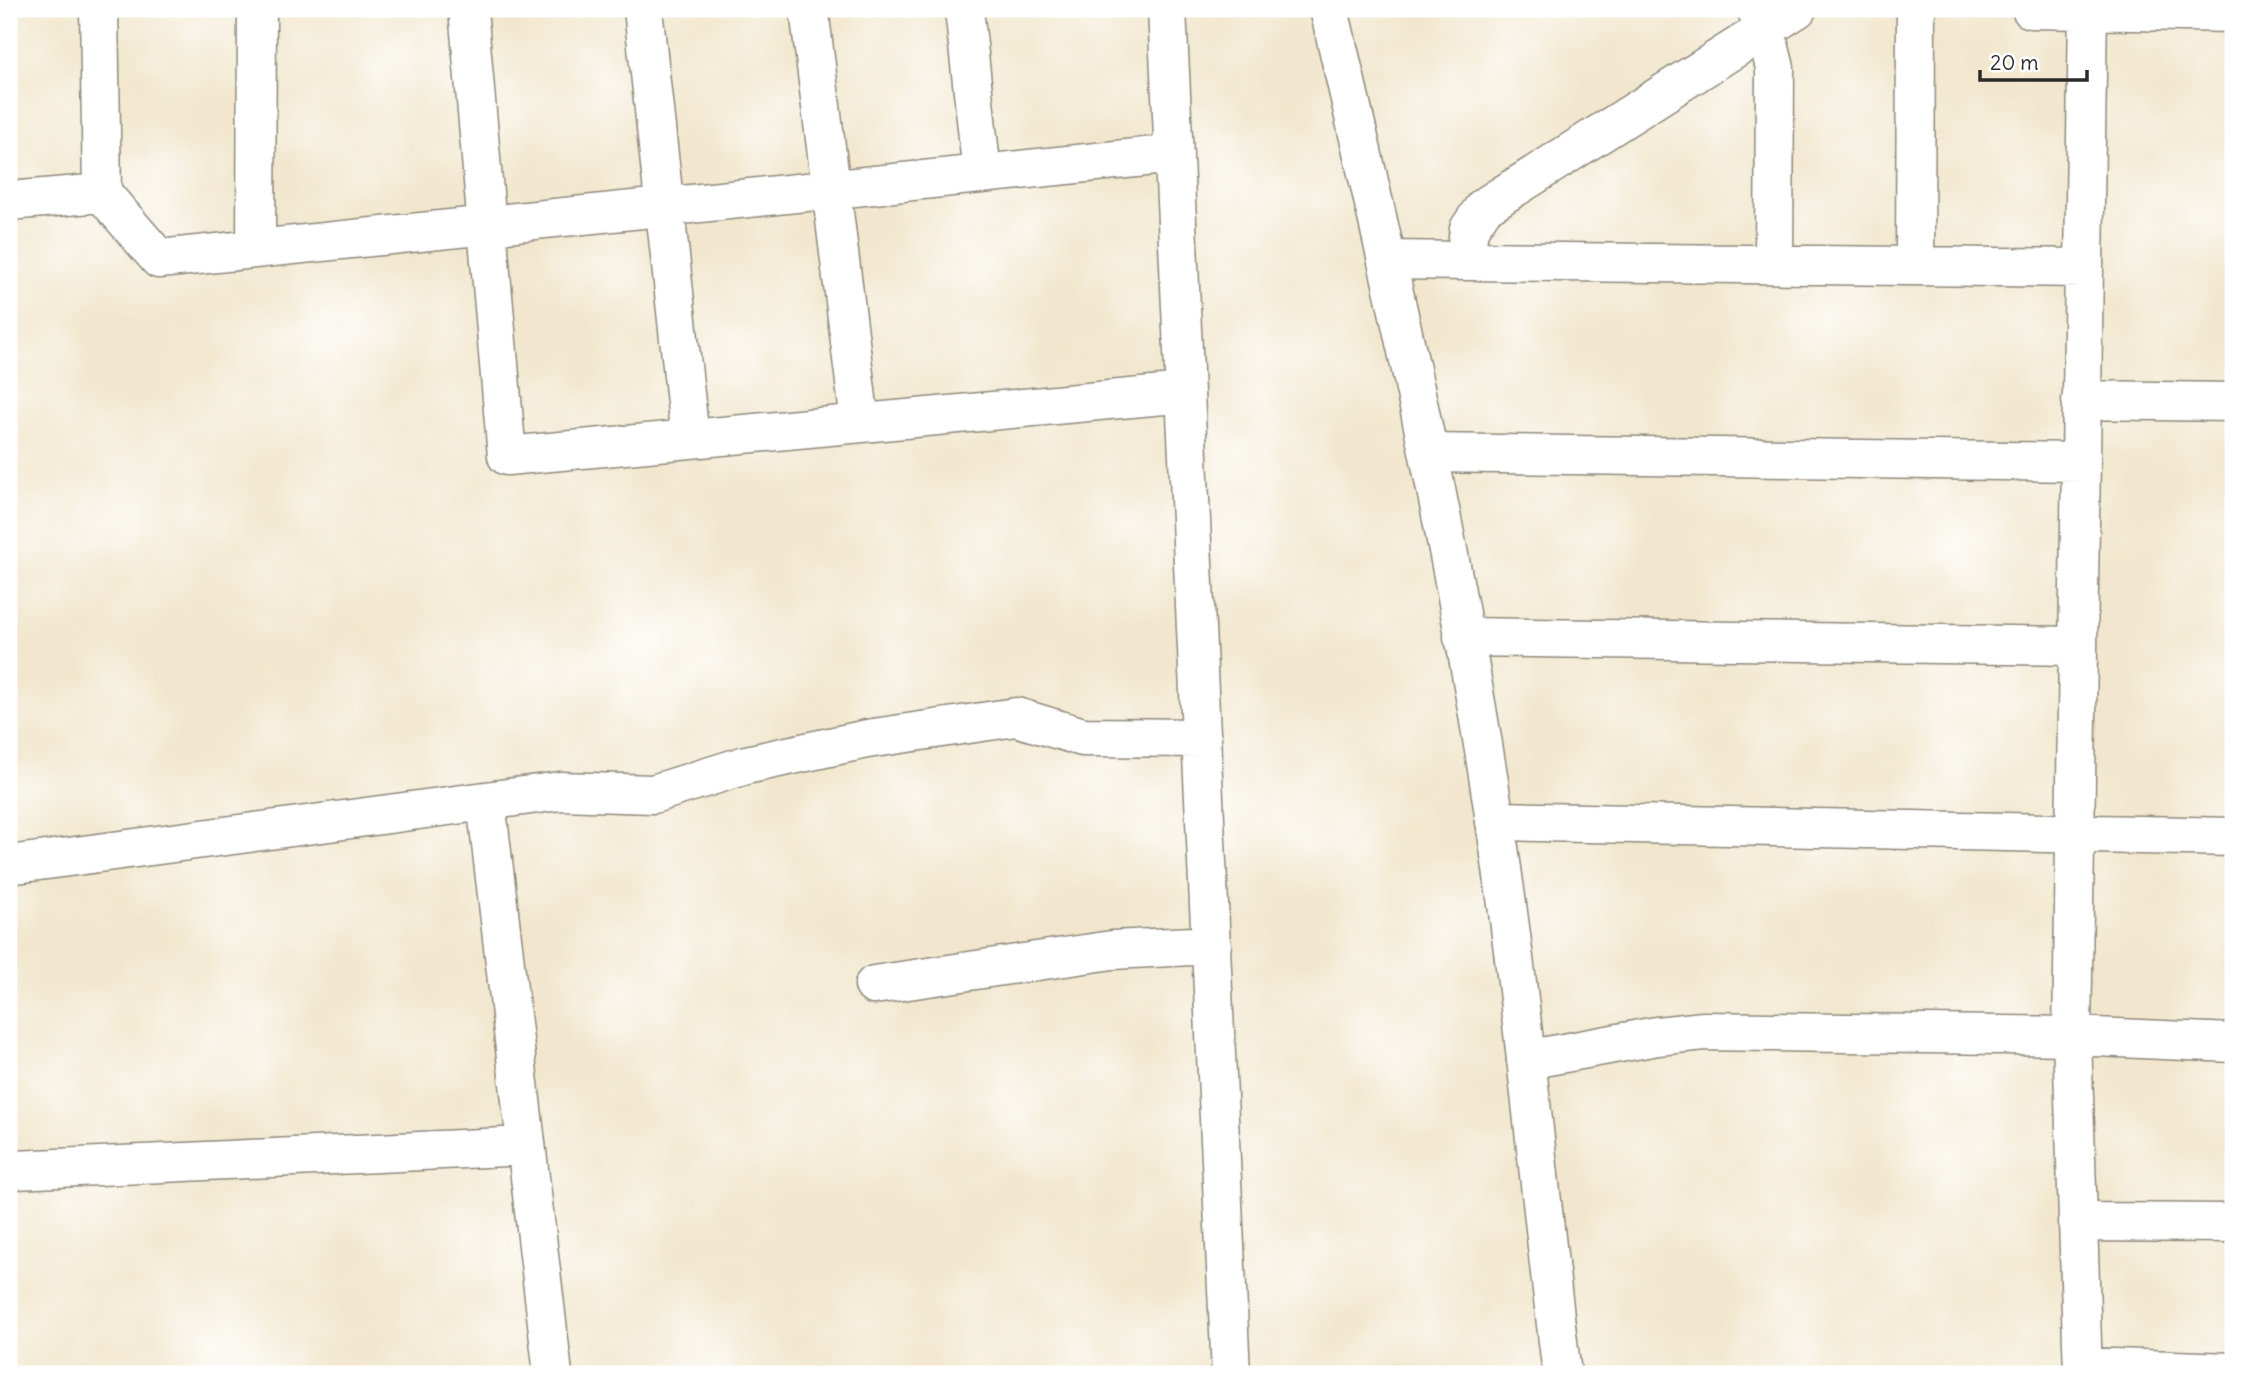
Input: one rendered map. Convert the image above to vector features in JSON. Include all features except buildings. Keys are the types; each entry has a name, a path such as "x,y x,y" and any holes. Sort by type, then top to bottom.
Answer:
{"street":[{"path":"99,9 102,193 159,259 1174,154"},
{"path":"256,248 257,9"},
{"path":"468,9 507,456 1185,393"},
{"path":"643,9 690,439"},
{"path":"809,9 860,423"},
{"path":"964,9 982,174"},
{"path":"1167,9 1231,1374"},
{"path":"1329,9 1443,520 1495,821 1562,1374"},
{"path":"1914,266 1916,9"},
{"path":"2031,9 2233,13"},
{"path":"2088,10 2072,1036 2083,1371 2233,1372"},
{"path":"1465,261 1469,229 1484,208 1773,15"},
{"path":"1773,15 1774,264"},
{"path":"9,201 102,193"},
{"path":"1387,260 2083,268"},
{"path":"2081,400 2233,402"},
{"path":"1429,453 2080,462"},
{"path":"1463,637 2077,646"},
{"path":"9,864 560,791 653,794 746,765 867,739 1016,717 1083,737 1202,738"},
{"path":"486,801 553,1374"},
{"path":"1495,821 2233,837"},
{"path":"874,985 1112,950 1212,945"},
{"path":"1526,1060 1657,1036 1704,1031 2072,1036 2233,1043"},
{"path":"15,1170 526,1146"},
{"path":"2077,1222 2233,1223"}]}
